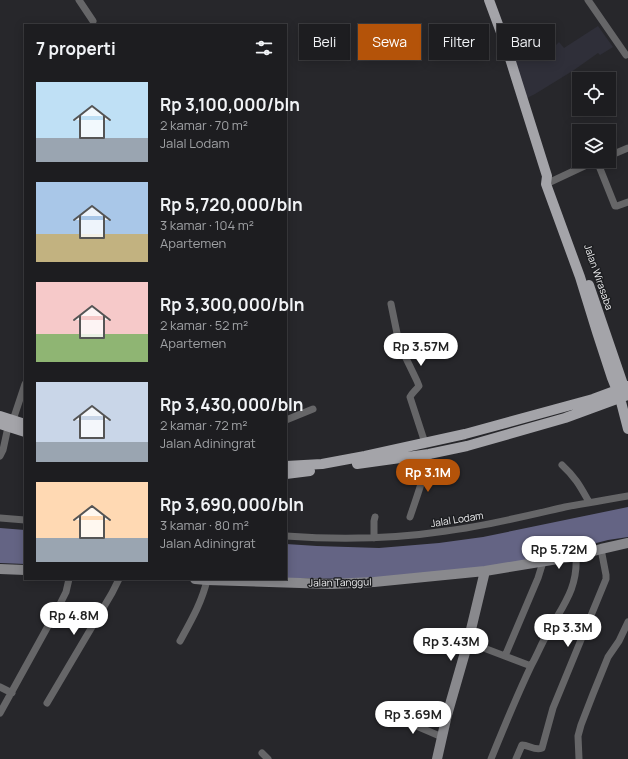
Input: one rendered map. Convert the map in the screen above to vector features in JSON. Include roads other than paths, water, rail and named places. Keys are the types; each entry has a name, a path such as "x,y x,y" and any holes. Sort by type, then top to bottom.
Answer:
{"main road":[{"name":"Jalan Wirasaba","path":"489,0 506,46 597,332 625,393 628,429"},
{"path":"287,466 322,464 365,456 465,434 593,399 625,393"},
{"path":"287,474 324,470 429,454 467,446 565,418 625,393"},
{"path":"0,416 7,424 24,432"},
{"path":"7,424 24,424"}],"street":[{"path":"79,0 93,21"},
{"path":"588,0 626,55"},
{"path":"616,153 628,148"},
{"path":"548,180 578,168"},
{"path":"599,168 615,206 628,202"},
{"path":"391,304 399,343 418,381 419,386 410,397 425,443"},
{"path":"0,456 3,450 7,424 24,386"},
{"path":"287,420 313,409"},
{"path":"410,517 422,483 429,454"},
{"path":"562,465 579,483 588,502"},
{"name":"Jalal Lodam","path":"287,536 347,539 394,537 446,531 588,502 628,496"},
{"path":"374,538 375,517"},
{"path":"0,518 24,520"},
{"name":"Jalan Tanggul","path":"207,580 331,584 374,582 485,571 576,556 628,543"},
{"path":"516,759 522,745 540,749 542,748 553,708 606,579 601,549"},
{"path":"491,759 531,666 550,629 568,599 575,579 576,556"},
{"path":"505,656 538,578 543,562"},
{"path":"0,569 24,570"},
{"path":"437,759 485,571"},
{"path":"0,713 58,608 66,592 69,580"},
{"path":"47,703 118,580"},
{"path":"180,641 204,593 207,580"},
{"path":"579,759 578,736 581,725 608,657 619,641 628,622"},
{"path":"468,642 531,666"},
{"path":"0,687 12,693"},
{"path":"429,708 447,715"},
{"path":"391,715 442,737"}],"water":[{"path":"628,507 628,537 608,540 542,557 484,568 371,579 287,578 287,544 379,548 439,543 483,537"},
{"path":"0,528 24,530 24,564 0,563"}]}
